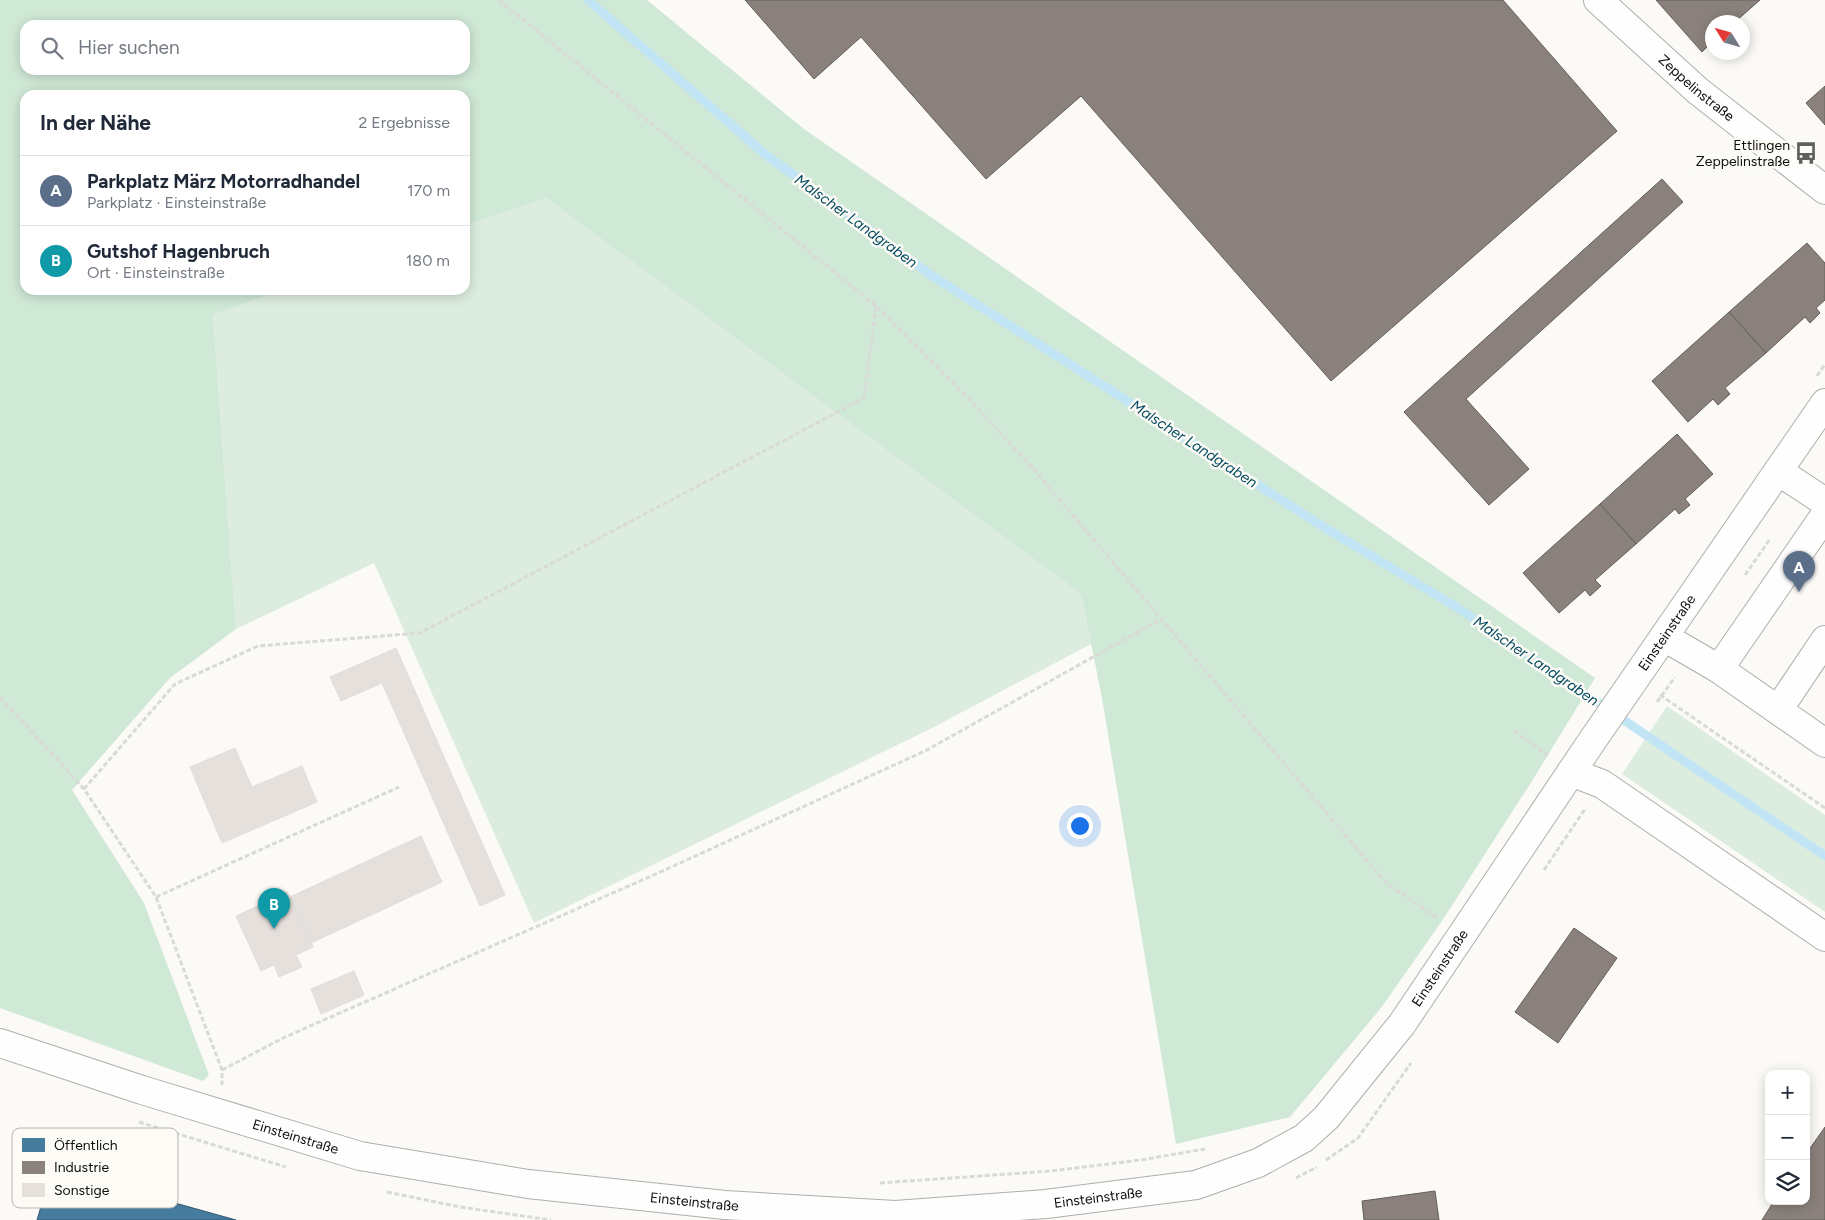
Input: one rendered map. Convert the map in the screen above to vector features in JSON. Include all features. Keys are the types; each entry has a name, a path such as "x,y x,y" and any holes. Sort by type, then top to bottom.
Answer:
{"street":[{"name":"Zeppelinstraße","path":"1598,0 1698,91 1825,190"},
{"name":"Einsteinstraße","path":"0,1043 132,1087 360,1156 528,1184 725,1205 895,1215 1046,1204 1196,1185 1258,1163 1304,1138 1326,1118 1402,1024 1463,934 1561,764 1592,741 1825,403"},
{"path":"1778,471 1825,502"},
{"path":"1719,669 1825,516"},
{"path":"1664,637 1719,669 1825,742"},
{"path":"1778,710 1825,640"},
{"path":"1561,764 1602,784 1825,937"}],"path":[{"path":"499,0 876,306 965,395 1030,465 1387,884 1463,934"},
{"path":"84,789 175,684 258,646 420,633 864,398 876,306"},
{"path":"1742,579 1771,538"},
{"path":"222,1070 283,1038 656,874 925,751 1162,619"},
{"path":"1654,705 1691,652"},
{"path":"1632,684 1662,696 1825,808"},
{"path":"0,697 84,789 156,897 222,1070 222,1093 213,1112"},
{"path":"1514,731 1561,764"},
{"path":"156,897 399,787"},
{"path":"876,1182 896,1183 1051,1171 1140,1160 1208,1148"}],"green space":[{"path":"0,0 647,0 804,129 1595,678 1532,781 1442,921 1381,1008 1290,1117 1176,1144 1102,698 1081,594 546,198 470,224 470,90 20,90 20,295 269,295 213,315 236,629 170,678 72,790 144,903 209,1075 203,1081 0,1008"},
{"path":"546,198 1081,594 1091,644 936,726 534,923 374,563 236,629 213,315 269,295 470,295 470,224"},
{"path":"1667,706 1825,815 1825,912 1622,774"}],"building: Öffentlich":[{"path":"178,1204 236,1220 37,1220 41,1208 178,1208"}],"building: Industrie":[{"path":"745,0 1503,0 1617,131 1331,381 1081,96 986,179 861,37 814,79"},
{"path":"1656,0 1760,0 1743,15 1705,15 1705,49 1702,52"},
{"path":"1825,86 1825,125 1806,103"},
{"path":"1662,179 1683,202 1466,399 1529,469 1489,505 1404,412"},
{"path":"1807,243 1825,263 1825,300 1816,308 1820,313 1810,323 1805,317 1766,353 1729,312"},
{"path":"1729,312 1766,353 1725,388 1730,394 1718,405 1713,399 1688,422 1652,381"},
{"path":"1677,434 1713,474 1685,499 1690,505 1679,514 1675,509 1636,544 1600,504"},
{"path":"1600,504 1636,544 1595,580 1601,586 1590,596 1585,590 1559,613 1523,573"},
{"path":"1574,928 1617,958 1558,1043 1515,1012"},
{"path":"1825,1127 1825,1220 1762,1220 1771,1205 1810,1205 1810,1148"},
{"path":"1435,1191 1439,1220 1364,1220 1362,1201"}],"building: Sonstige":[{"path":"396,648 505,895 480,906 382,683 341,701 330,677"},
{"path":"235,748 252,787 302,766 317,802 222,843 190,767"},
{"path":"421,836 442,882 311,943 290,897"},
{"path":"287,892 313,947 296,955 302,967 279,977 274,965 261,971 236,916"},
{"path":"354,971 364,995 321,1014 311,989"}],"waterway":[{"name":"Malscher Landgraben","path":"588,0 766,155 931,275 1322,526 1461,610 1825,856"}],"place":[{"name":"Ettlingen Zeppelinstraße","path":"1806,153"},
{"name":"Parkplatz März Motorradhandel","path":"1799,592"},
{"name":"Gutshof Hagenbruch","path":"274,929"}]}
